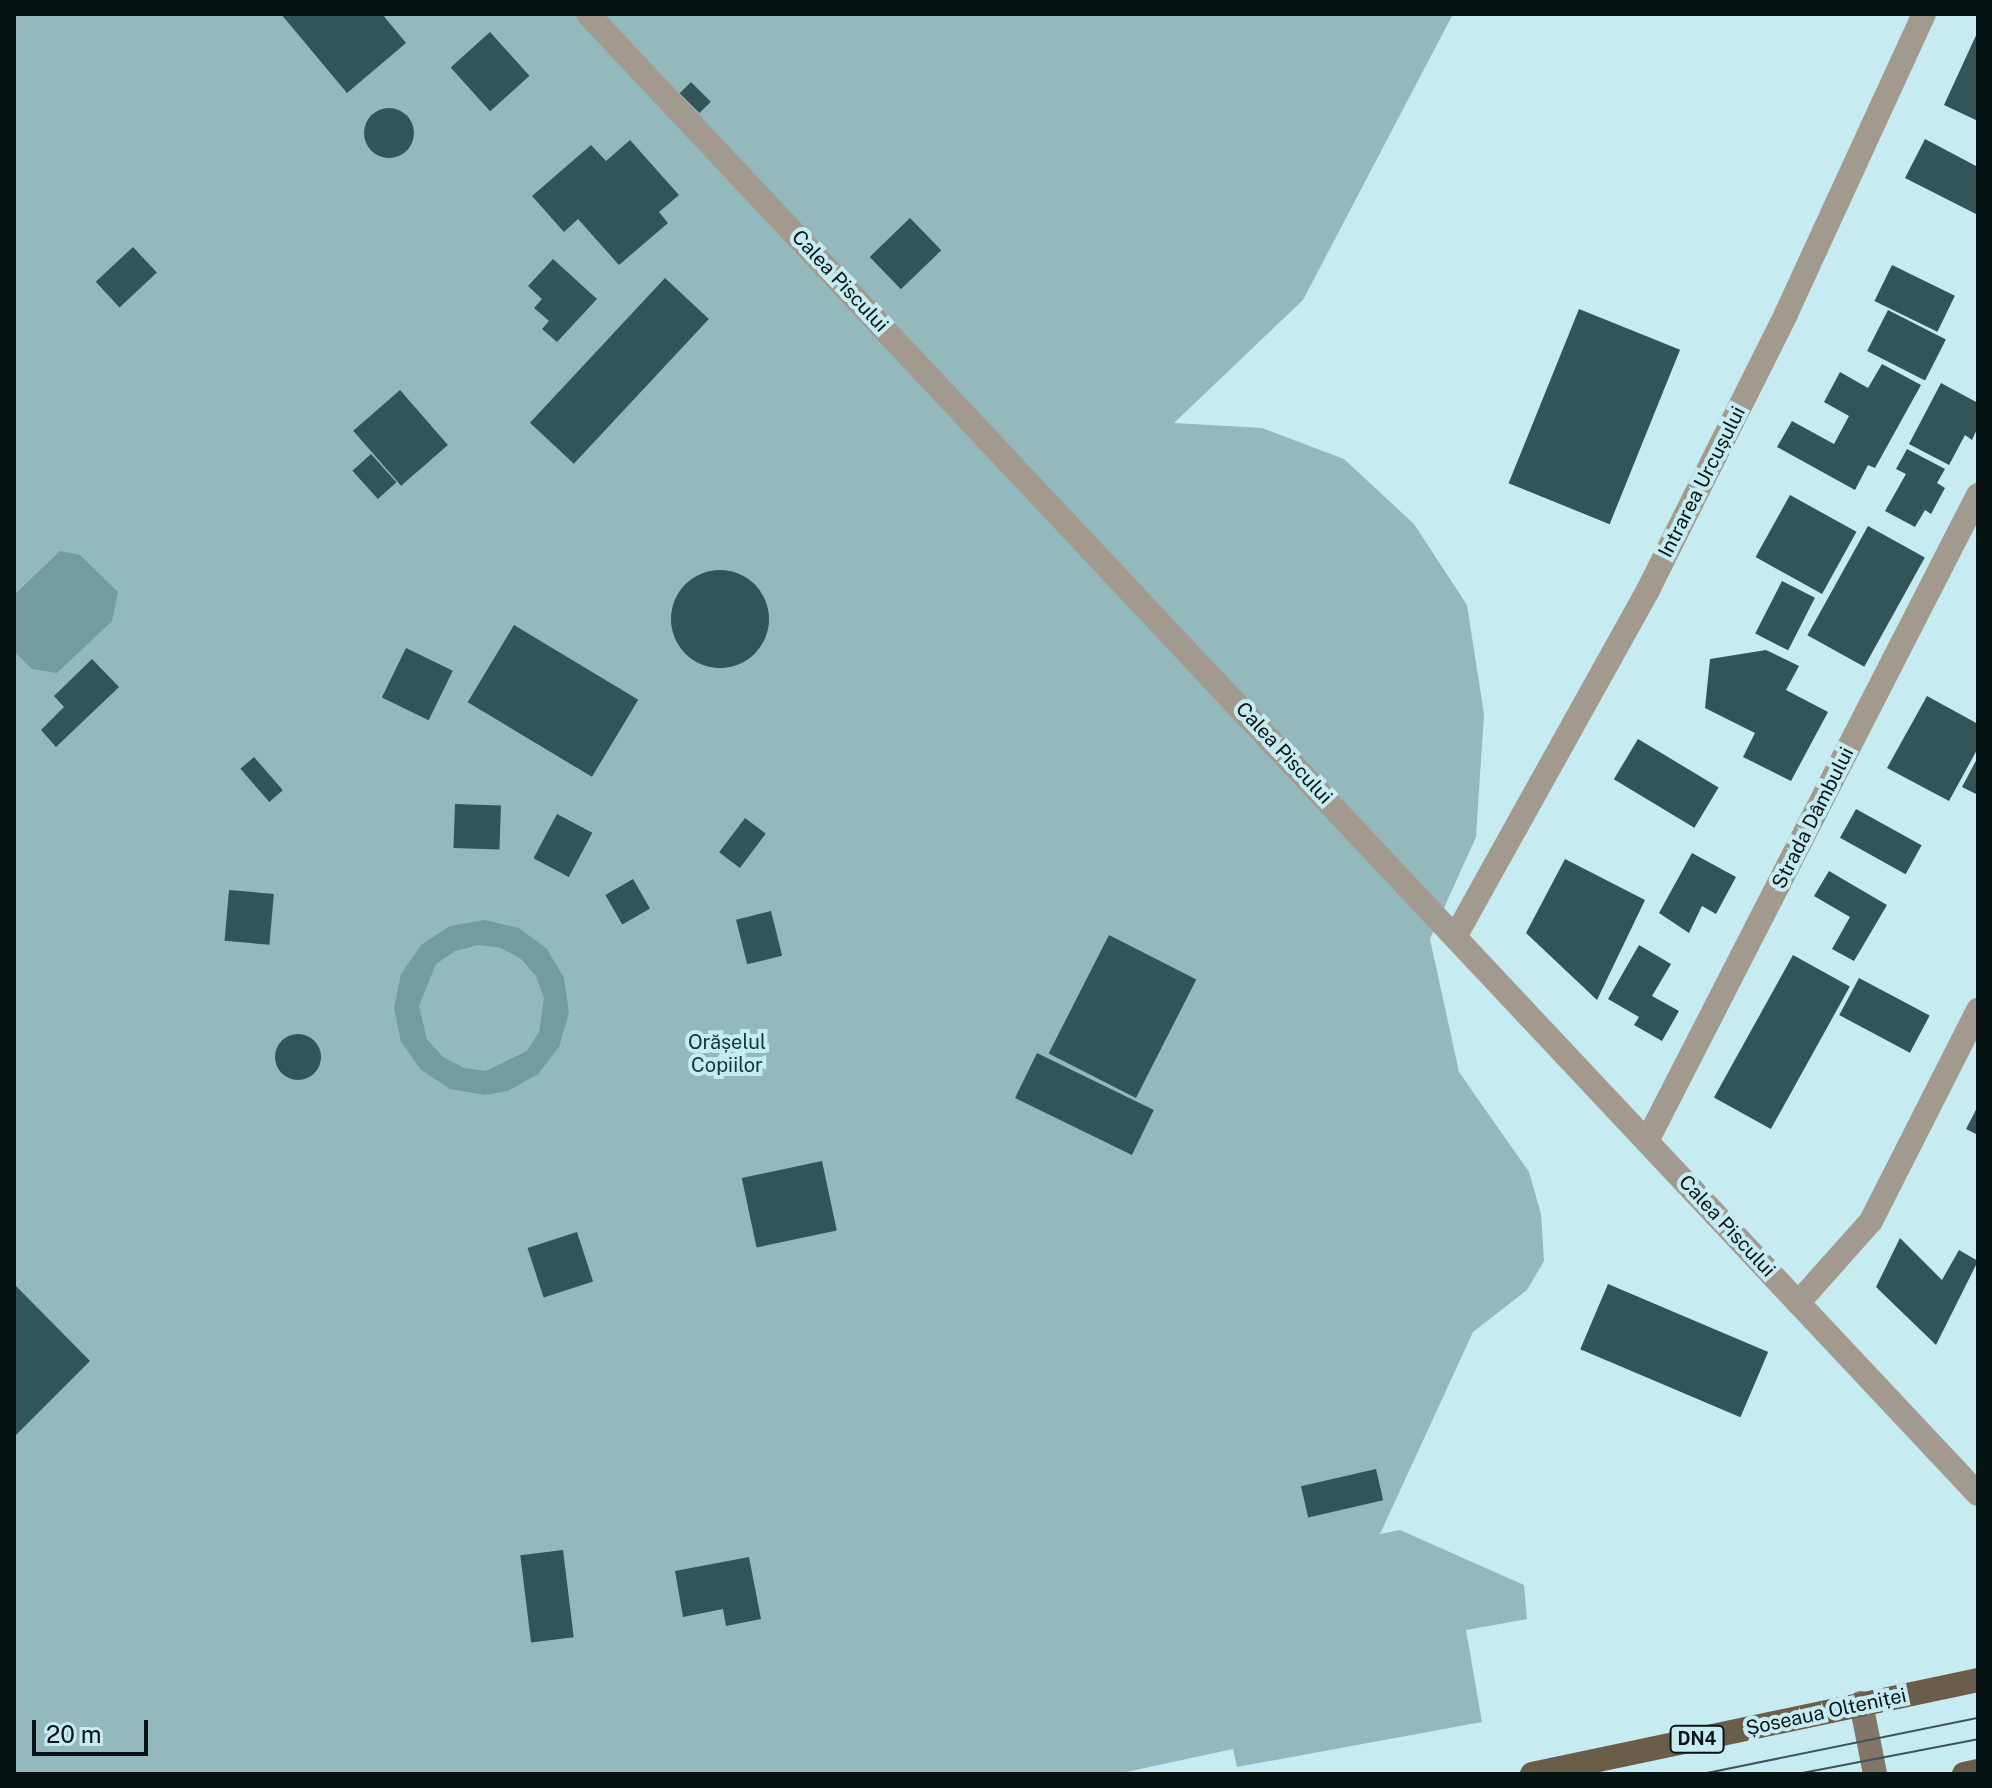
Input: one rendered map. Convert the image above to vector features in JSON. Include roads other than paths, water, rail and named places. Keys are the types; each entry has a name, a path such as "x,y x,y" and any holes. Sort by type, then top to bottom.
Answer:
{"main road":[{"name":"Șoseaua Olteniței","path":"1532,1774 1978,1680"},
{"path":"1964,1774 1978,1771"}],"street":[{"name":"Calea Piscului","path":"588,14 1978,1494"},
{"name":"Intrarea Urcușului","path":"1455,937 1649,588 1786,314 1924,14"},
{"name":"Strada Dâmbului","path":"1647,1141 1978,495"},
{"path":"1798,1303 1871,1221 1978,1010"},
{"path":"1861,1703 1875,1774"}],"water":[{"path":"60,551 80,555 118,592 112,621 57,673 32,669 14,651 14,595"},
{"path":"485,920 519,928 547,949 564,978 569,1013 559,1047 538,1074 508,1091 485,1095 450,1089 421,1070 401,1042 394,1008 401,974 421,945 450,926","holes":["478,945 501,948 521,959 536,976 544,998 539,1032 527,1051 486,1071 464,1068 443,1057 427,1039 419,1006 436,964 455,951"]}],"tram line":[{"path":"1702,1774 1978,1718"},
{"path":"1797,1774 1978,1739"}],"park label":[{"name":"Orășelul Copiilor","path":"727,1054"}]}
